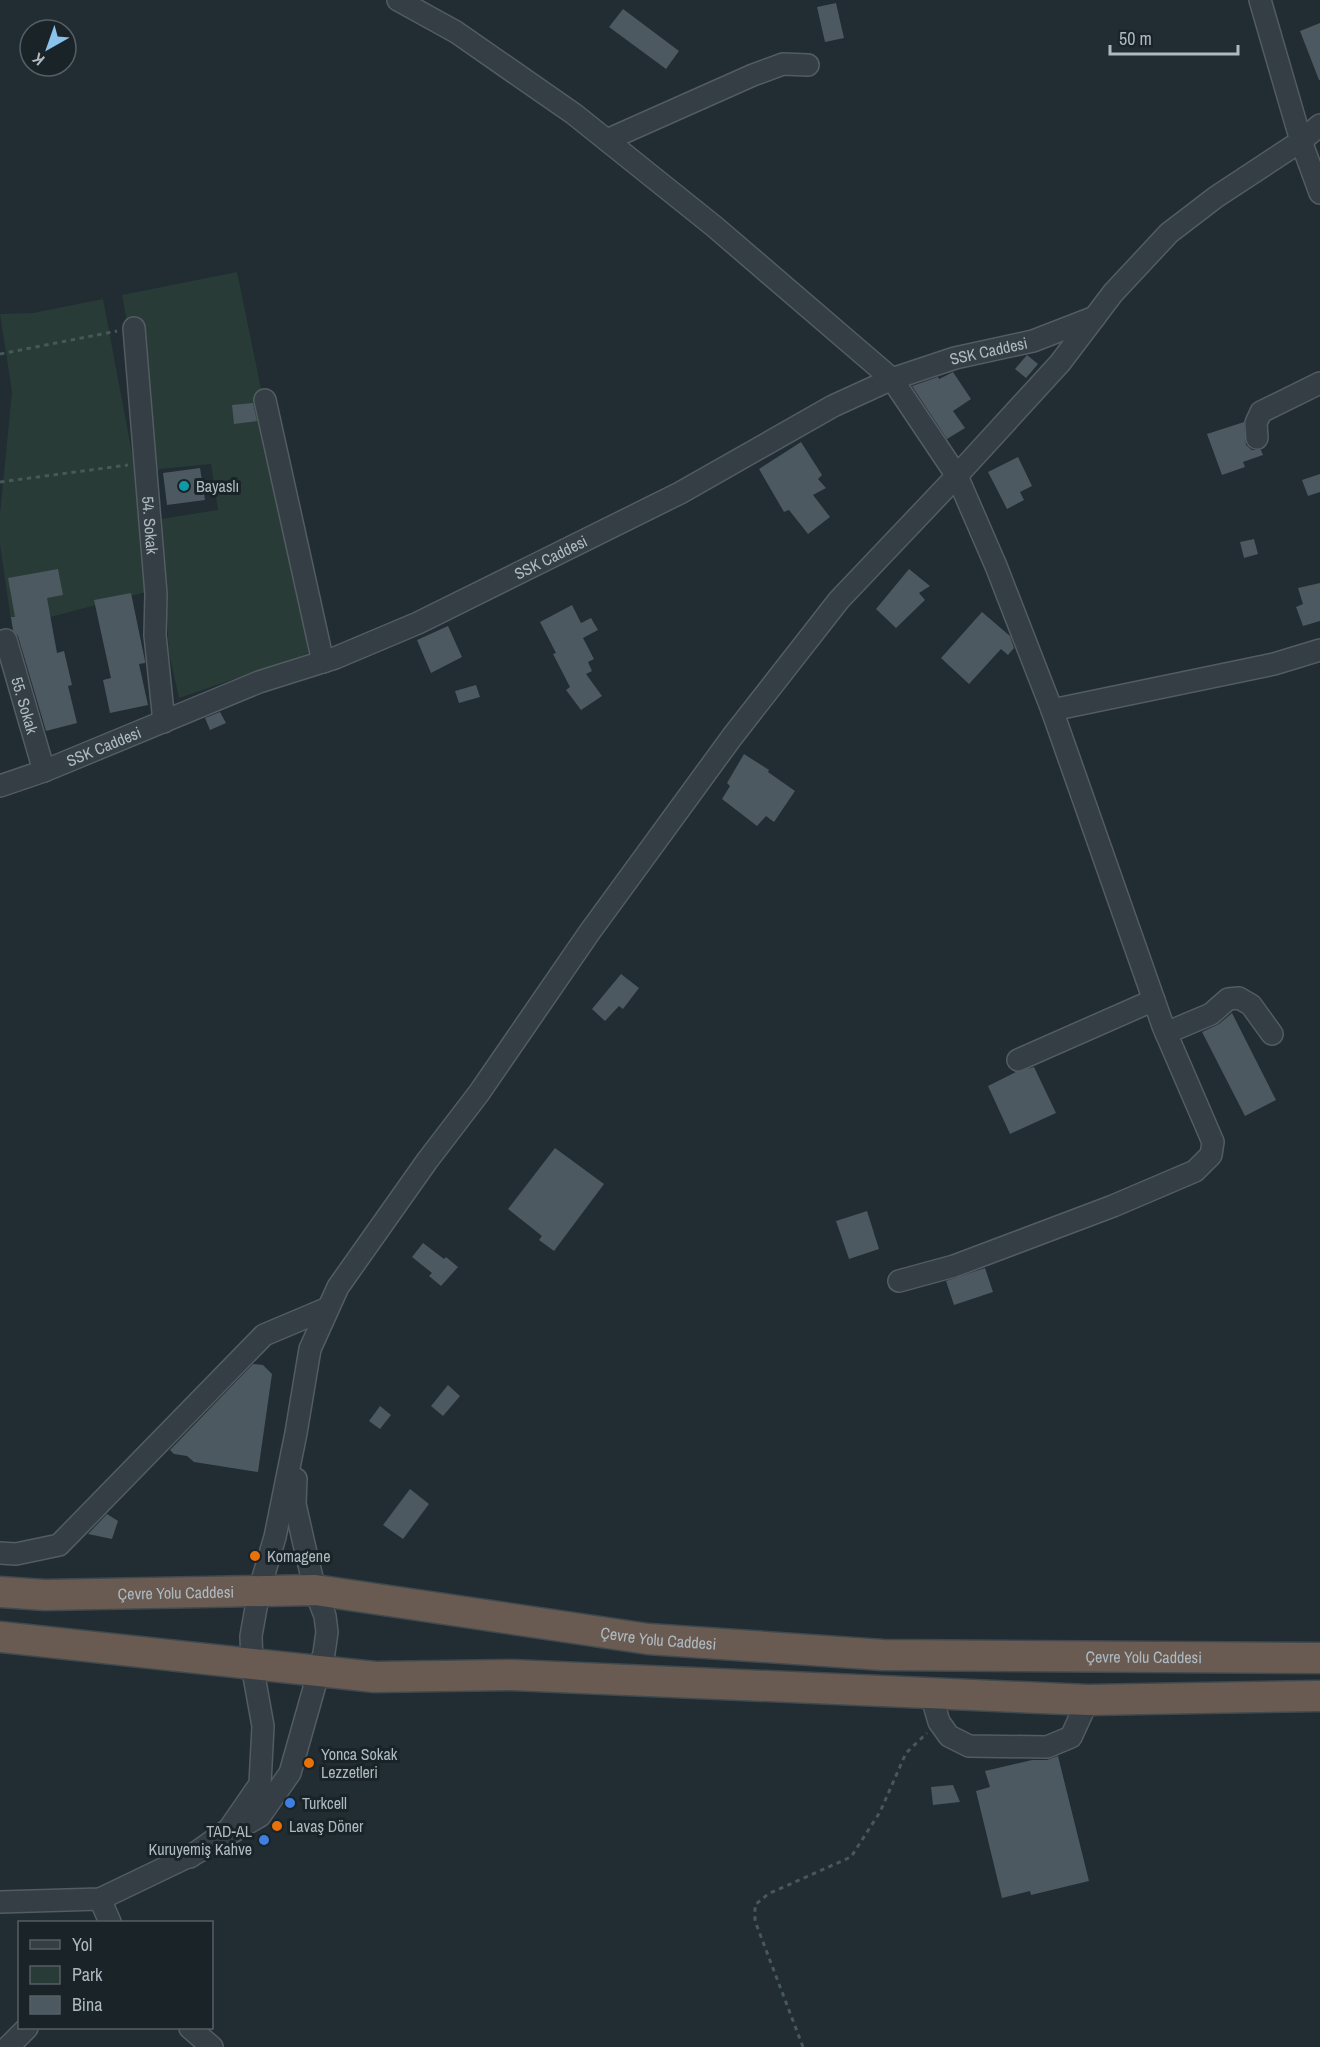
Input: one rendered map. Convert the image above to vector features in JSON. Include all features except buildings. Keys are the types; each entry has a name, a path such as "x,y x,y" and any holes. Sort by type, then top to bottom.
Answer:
{"highway":[{"name":"Çevre Yolu Caddesi","path":"0,1592 45,1595 315,1590 648,1639 859,1653 1320,1658"},
{"path":"0,1637 375,1677 512,1675 935,1708 1088,1700 1320,1696"}],"street":[{"path":"398,0 456,32 574,114 715,227 892,379 957,476 996,566 1052,710 1166,1033 1213,1142 1211,1155 1195,1171 1113,1206 975,1258 899,1281"},
{"path":"1260,0 1301,141 1320,193"},
{"path":"607,140 753,75 783,64 808,65"},
{"path":"190,1857 229,1829 260,1784 263,1726 252,1665 251,1636 260,1591 275,1537 310,1348 338,1287 479,1092 589,933 739,728 839,600 1060,363 1113,293 1169,234 1216,197 1301,141 1320,125"},
{"name":"SSK Caddesi","path":"0,786 44,771 259,682 323,662 418,623 680,493 833,406 892,379 955,358 1033,341 1095,317"},
{"name":"54. Sokak","path":"134,328 156,594 155,635 164,722"},
{"path":"1257,438 1256,423 1261,412 1320,383"},
{"path":"265,400 323,662"},
{"name":"55. Sokak","path":"6,640 44,771"},
{"path":"1052,710 1274,664 1320,650"},
{"path":"1166,1033 1211,1014 1228,999 1239,998 1251,1005 1272,1034"},
{"path":"1018,1060 1154,1000"},
{"path":"0,1552 16,1554 59,1545 264,1335 328,1308"},
{"path":"0,1902 100,1899 190,1857 260,1816 290,1773 324,1653 327,1632 325,1616 315,1590 295,1504 296,1433"},
{"path":"935,1708 949,1736 969,1746 1047,1747 1071,1737 1088,1700"},
{"path":"100,1899 109,1921"},
{"path":"8,2047 26,2029"},
{"path":"191,2029 212,2047"}],"path":[{"path":"0,354 134,328"},
{"path":"0,482 145,462"},
{"path":"803,2047 755,1921 755,1905 768,1894 851,1857 880,1812 906,1753 935,1708"}],"green space":[{"path":"237,272 315,651 179,698 169,653 161,519 218,510 211,464 160,469 155,474 122,295"},
{"path":"103,299 133,459 150,591 12,627 0,544 0,514 12,392 0,314 33,313"}],"place":[{"name":"Bayaslı","path":"184,486"},
{"name":"Komagene","path":"255,1556"},
{"name":"Yonca Sokak Lezzetleri","path":"309,1763"},
{"name":"Turkcell","path":"290,1803"},
{"name":"Lavaş Döner","path":"277,1826"},
{"name":"TAD-AL Kuruyemiş Kahve","path":"264,1840"}]}
